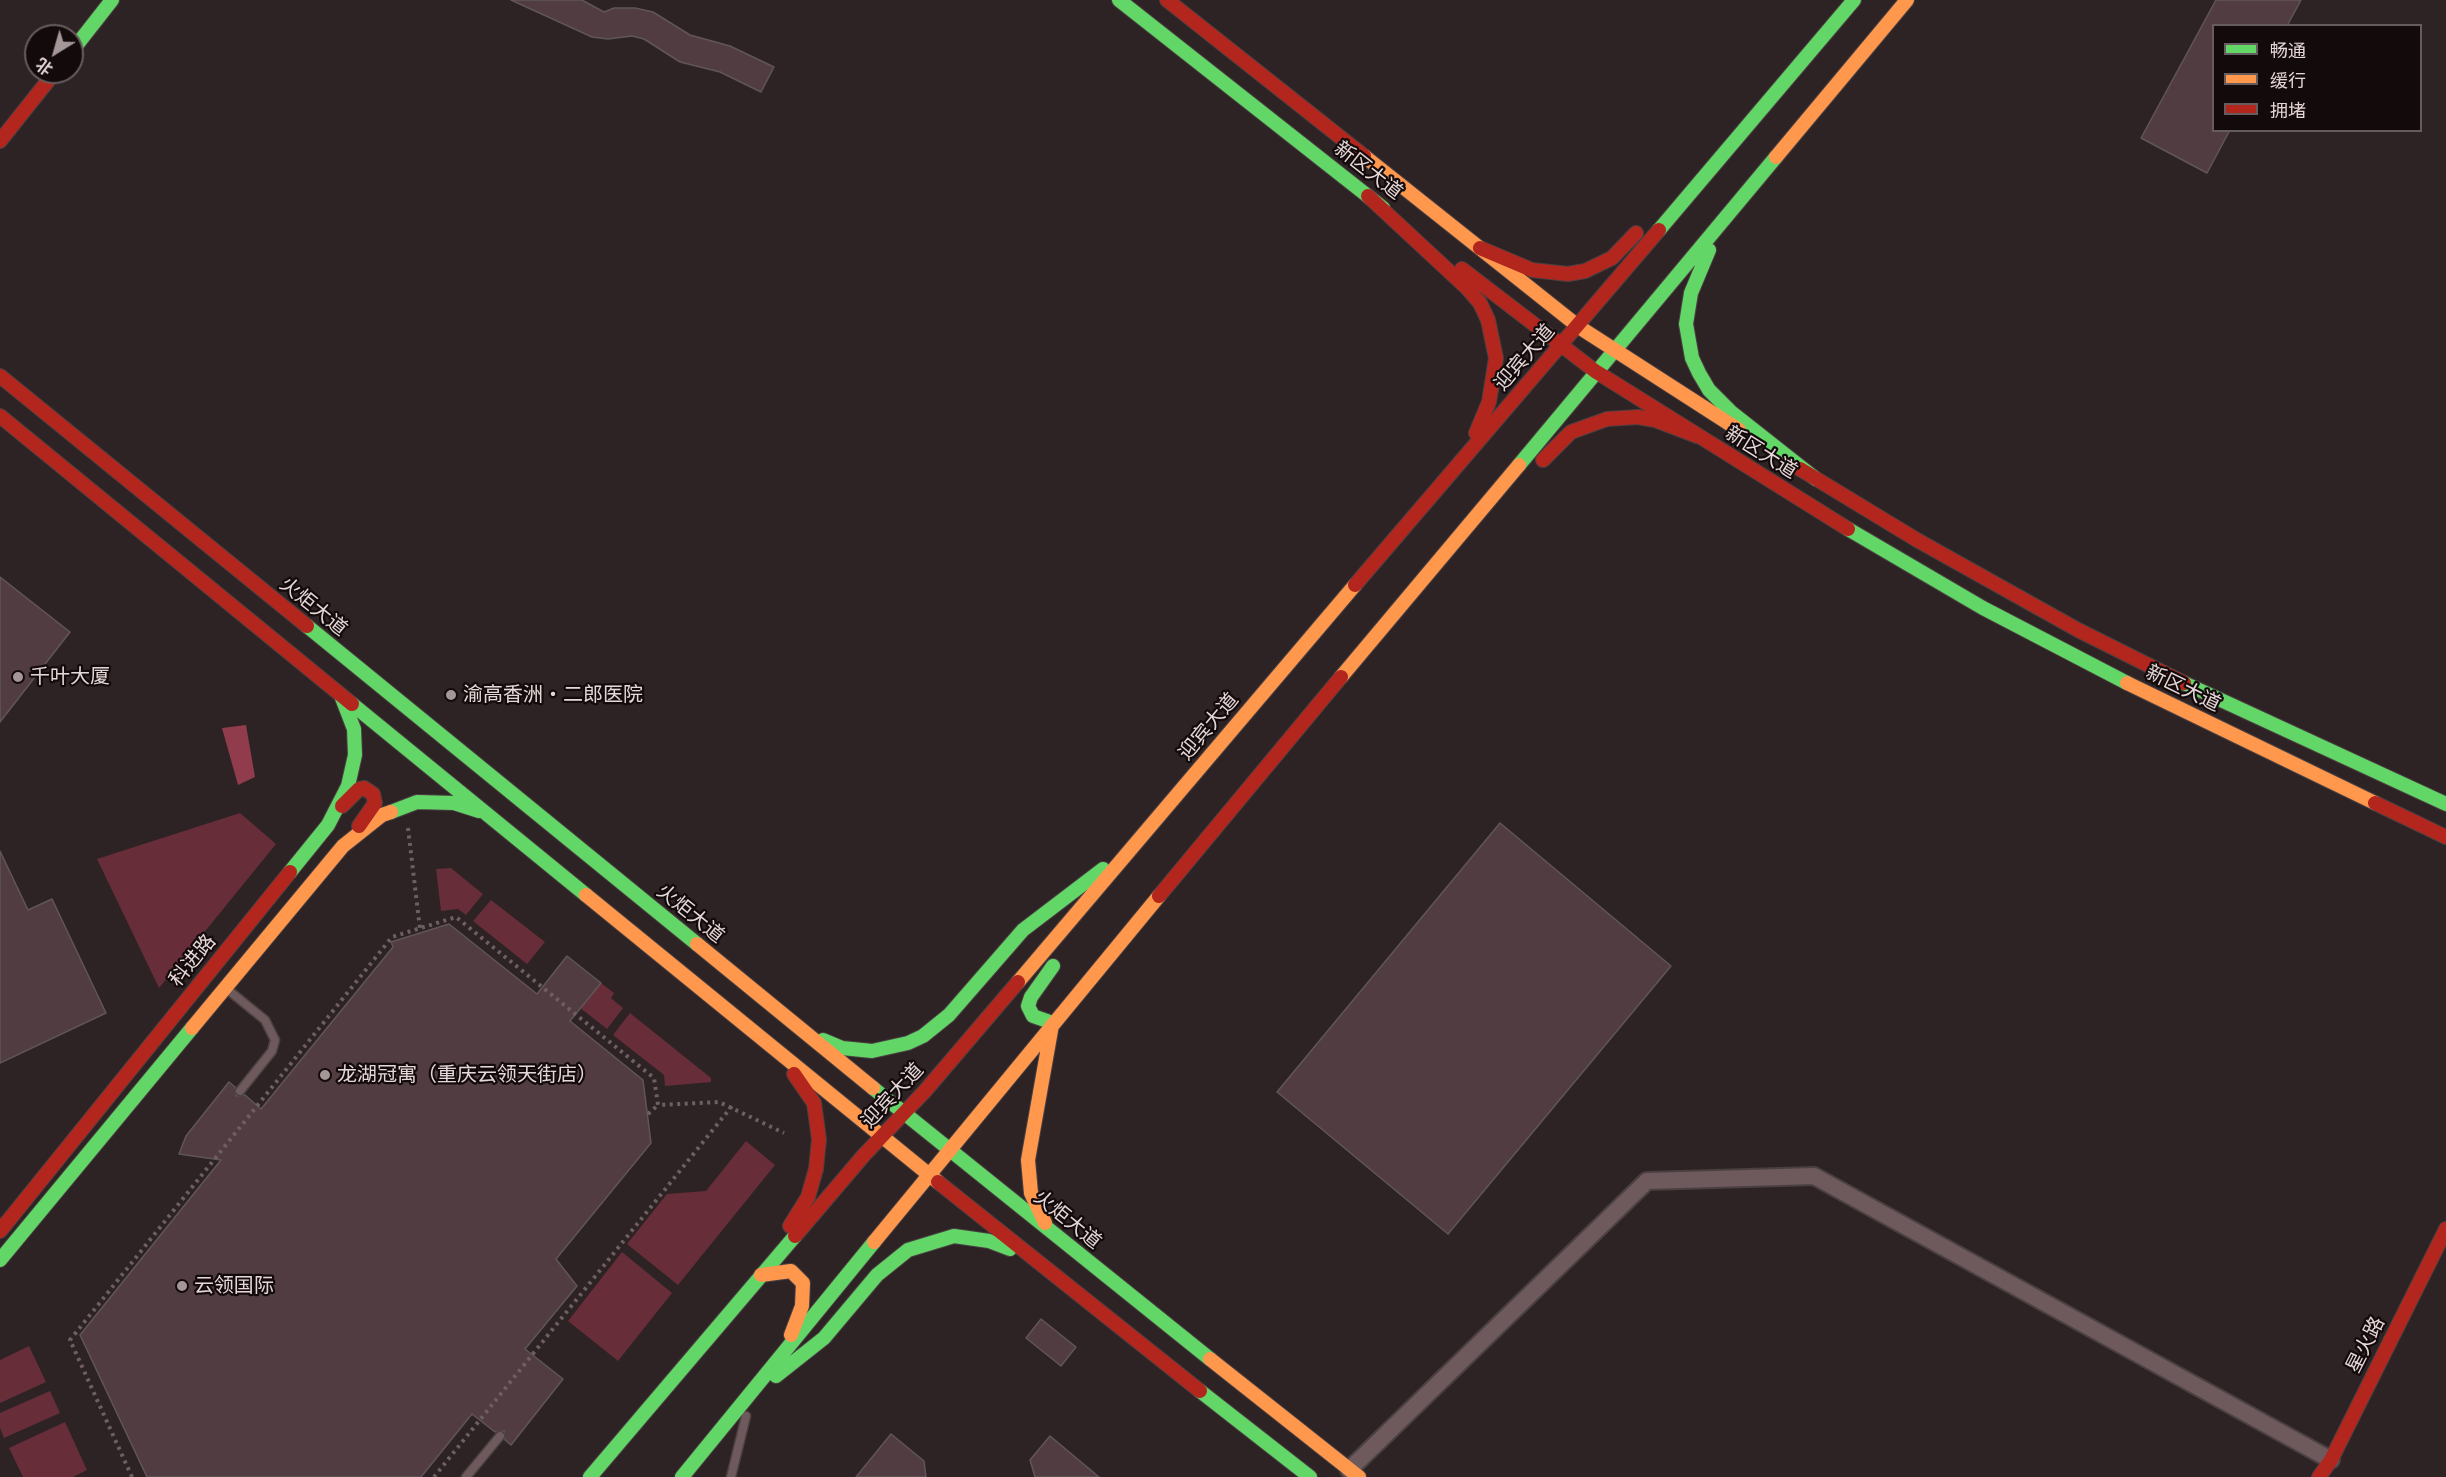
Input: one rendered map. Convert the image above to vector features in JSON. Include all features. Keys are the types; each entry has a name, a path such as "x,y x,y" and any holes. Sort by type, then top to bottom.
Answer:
{"main road":[{"path":"84,36 112,0"},
{"name":"新区大道","path":"1119,0 1562,347 1595,371 1697,436 1803,502 2067,654 2446,837"},
{"name":"新区大道","path":"1167,0 1579,327 1816,479 1917,540 2078,630 2167,675 2446,804"},
{"name":"迎宾大道","path":"590,1477 761,1275 905,1113 1466,455 1562,347 1854,0"},
{"path":"682,1477 751,1396 1053,1023 1907,0"},
{"path":"1749,102 1807,57"},
{"path":"0,141 45,84"},
{"path":"1368,196 1467,288 1480,303 1488,320 1496,358 1493,383 1489,402 1466,455"},
{"path":"1722,220 1691,293 1686,324 1692,358 1709,390 1720,402 1816,479"},
{"path":"1480,248 1532,270 1568,274 1585,271 1612,258 1644,223"},
{"name":"火炬大道","path":"0,376 791,1022 1354,1474"},
{"path":"0,416 1032,1259 1310,1477"},
{"path":"1534,471 1571,432 1607,419 1638,417 1655,420 1697,436"},
{"path":"1469,523 1513,495"},
{"name":"科进路","path":"0,1231 316,840 335,812 348,786 356,741 351,716 340,694"},
{"path":"0,1260 343,846 369,813 375,798 369,789 359,789 335,812"},
{"path":"343,846 382,815 417,802 454,803 489,814"},
{"path":"791,1022 829,1043 856,1050 889,1048 923,1036 949,1015 1023,930 1131,849"},
{"path":"1077,935 1131,849"},
{"path":"1053,1023 1033,1016 1028,1006 1031,997 1064,953"},
{"path":"1053,1023 1030,1137 1028,1160 1029,1183 1034,1204 1055,1236"},
{"path":"759,1035 802,1084 814,1103 819,1139 816,1169 808,1197 761,1275"},
{"name":"星火路","path":"2319,1477 2331,1460 2442,1249 2446,1229"},
{"path":"751,1396 824,1338 877,1275 908,1250 941,1238 972,1237 990,1241 1032,1259"},
{"path":"761,1275 790,1271 803,1283 802,1306 783,1354"}],"street":[{"path":"1354,1474 1647,1181 1814,1176 2331,1460"}],"lane":[{"path":"225,987 265,1020 275,1040 272,1051 240,1091"},
{"path":"731,1477 751,1396"},
{"path":"466,1477 500,1436"}],"path":[{"path":"408,821 420,929"},
{"path":"132,1477 70,1340 392,937 456,917 654,1078 658,1105"},
{"path":"648,1114 658,1105 720,1102 784,1133"},
{"path":"434,1477 732,1106"}],"shaded area":[{"path":"246,725 255,777 238,785 222,728"},
{"path":"240,813 276,844 159,988 97,859"},
{"path":"451,868 483,894 466,915 458,909 441,911 436,869"},
{"path":"491,900 545,942 527,964 473,921"},
{"path":"547,982 601,983 614,993 611,998 623,1008 607,1029"},
{"path":"630,1013 711,1078 711,1082 665,1086 664,1075 613,1035"},
{"path":"746,1141 775,1165 678,1285 627,1244 667,1194 706,1191"},
{"path":"622,1252 672,1293 618,1361 568,1321"},
{"path":"29,1346 46,1382 0,1403 0,1360"},
{"path":"50,1391 60,1413 4,1438 0,1428 0,1413"},
{"path":"65,1422 87,1470 73,1477 23,1477 9,1448"}],"building":[{"path":"511,0 582,0 604,12 614,8 635,8 653,12 690,35 730,46 774,67 761,92 720,72 680,62 644,39 632,36 608,39 592,37"},
{"path":"2216,0 2301,0 2288,24 2212,24 2212,132 2229,132 2207,173 2141,138"},
{"name":"千叶大厦","path":"0,577 70,632 0,722"},
{"path":"1500,823 1671,966 1448,1234 1277,1092"},
{"path":"0,851 28,910 52,899 106,1013 0,1063"},
{"path":"449,924 537,994 567,956 601,983 570,1021 643,1080 651,1143 556,1259 577,1286 525,1349 563,1379 511,1445 505,1440 504,1431 495,1432 472,1414 421,1477 147,1477 80,1335 221,1160 179,1154 186,1136 229,1082 235,1087 236,1096 245,1095 261,1109 393,947 391,942"},
{"path":"1041,1319 1076,1347 1061,1366 1026,1338"},
{"path":"891,1434 924,1461 926,1477 856,1477"},
{"path":"1050,1436 1099,1477 1035,1477 1030,1460"}],"traffic: fast":[{"path":"84,36 112,0"},
{"path":"1119,0 1383,208"},
{"path":"1659,230 1854,0"},
{"path":"1519,465 1776,157"},
{"path":"1709,250 1691,293 1686,324 1692,358 1699,373 1709,390 1731,412 1816,479"},
{"path":"1848,529 1983,608 2127,683"},
{"path":"307,626 697,944"},
{"path":"2184,683 2446,804"},
{"path":"290,872 328,825 348,786 355,755 354,729 342,698"},
{"path":"352,704 586,895"},
{"path":"391,812 417,802 454,803 479,811"},
{"path":"823,1040 842,1048 872,1051 908,1043 923,1036 949,1015 1023,930 1103,869"},
{"path":"1053,966 1031,997 1028,1006 1033,1016 1053,1023"},
{"path":"0,1260 192,1028"},
{"path":"873,1088 1210,1359"},
{"path":"590,1477 795,1236"},
{"path":"776,1376 824,1338 877,1275 908,1250 954,1236 989,1241 1010,1249"},
{"path":"682,1477 874,1242"},
{"path":"1200,1391 1310,1477"}],"traffic: slow":[{"path":"1776,157 1907,0"},
{"path":"1364,156 1579,327 1739,430"},
{"path":"1341,677 1519,465"},
{"path":"1018,982 1355,585"},
{"path":"2127,683 2375,803"},
{"path":"192,1028 343,846 382,815 391,812"},
{"path":"586,895 938,1182"},
{"path":"874,1242 1159,896"},
{"path":"697,944 873,1088"},
{"path":"1045,1223 1031,1193 1028,1160 1052,1025"},
{"path":"761,1275 791,1271 803,1283 802,1306 791,1335"},
{"path":"1210,1359 1359,1477"}],"traffic: jam":[{"path":"1167,0 1364,156"},
{"path":"0,141 45,84"},
{"path":"1368,196 1467,288 1480,303 1488,320 1496,358 1489,402 1476,433"},
{"path":"1355,585 1659,230"},
{"path":"1480,248 1532,270 1568,274 1585,271 1612,258 1636,233"},
{"path":"1462,269 1595,371 1848,529"},
{"path":"0,376 307,626"},
{"path":"0,416 352,704"},
{"path":"1543,460 1571,432 1607,419 1638,417 1655,420 1697,436"},
{"path":"1800,469 1917,540 2078,630 2184,683"},
{"path":"1159,896 1341,677"},
{"path":"342,806 359,789 364,788 373,794 375,803 359,826"},
{"path":"2375,803 2446,837"},
{"path":"0,1231 290,872"},
{"path":"795,1236 864,1155 925,1091 1018,982"},
{"path":"790,1226 808,1197 816,1169 819,1139 814,1103 794,1074"},
{"path":"938,1182 1200,1391"},
{"path":"2319,1477 2331,1460 2446,1229"}],"place":[{"name":"千叶大厦","path":"18,677"},
{"name":"渝高香洲‧二郎医院","path":"451,695"},
{"name":"龙湖冠寓（重庆云领天街店）","path":"325,1075"},
{"name":"云领国际","path":"182,1286"}]}
